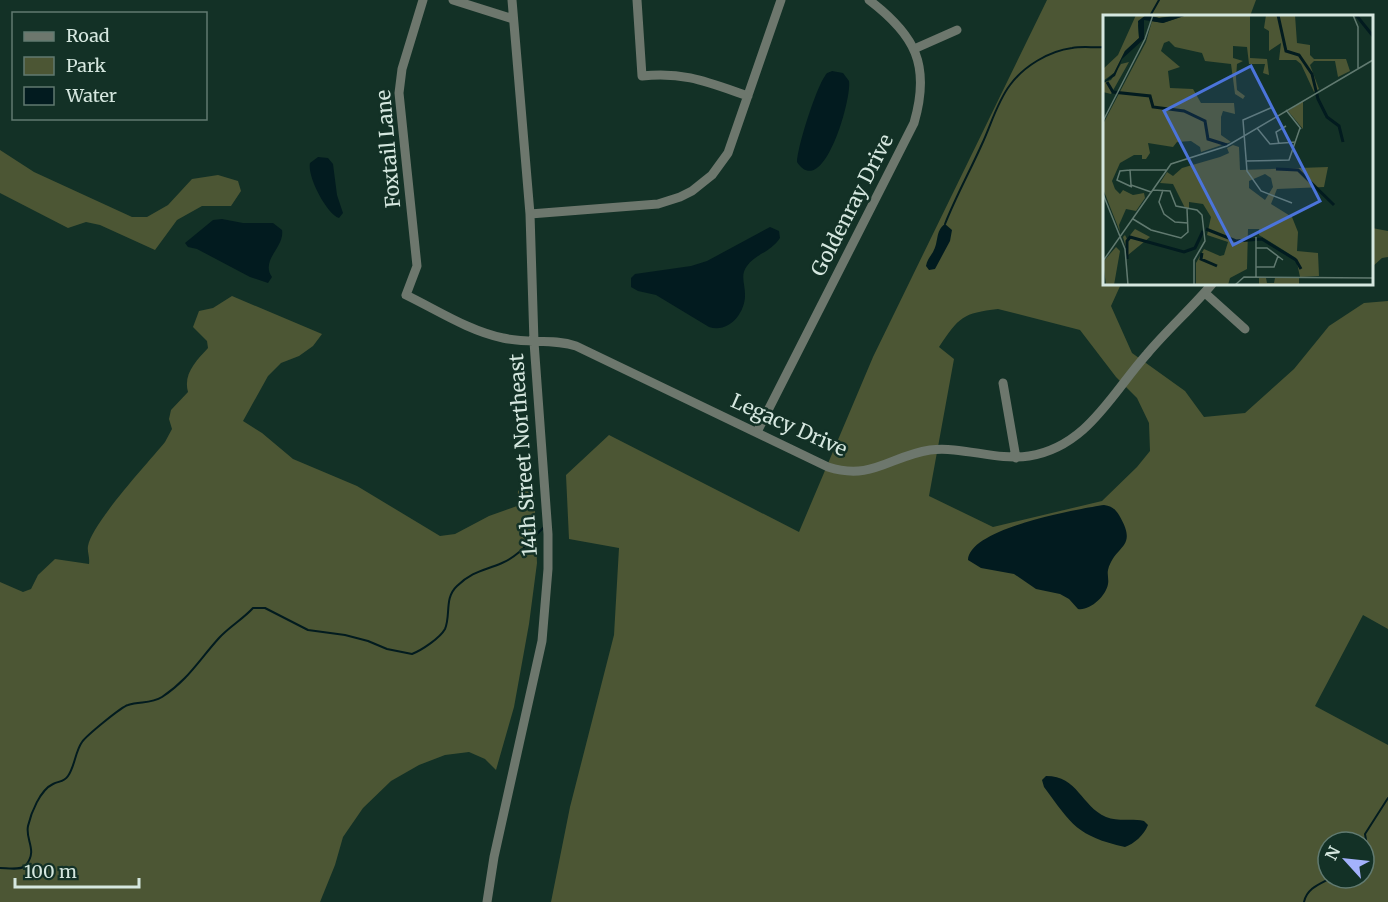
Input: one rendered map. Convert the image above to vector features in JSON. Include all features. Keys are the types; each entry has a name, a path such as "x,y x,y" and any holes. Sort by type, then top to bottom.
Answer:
{"street":[{"name":"Foxtail Lane","path":"406,295 417,266 399,93 402,69 423,0"},
{"path":"453,0 513,19"},
{"name":"14th Street Northeast","path":"487,902 494,857 546,614 548,534 534,342 530,214 512,0"},
{"path":"637,0 642,76 678,74 704,80 748,96"},
{"path":"530,214 658,204 686,194 712,175 733,140 781,0"},
{"name":"Goldenray Drive","path":"758,432 914,123 920,104 920,71 914,49 896,22 869,0"},
{"path":"914,49 957,30"},
{"name":"Legacy Drive","path":"406,295 485,333 506,339 534,342 556,340 576,346 817,462 839,470 863,472 927,451 940,449 1003,458 1046,452 1083,431 1103,411 1144,356 1211,285"},
{"path":"1205,293 1245,329"},
{"path":"1003,383 1016,458"}],"green space":[{"path":"1047,0 1256,0 1250,15 1103,15 1103,285 1121,285 1111,306 1132,353 1185,391 1204,417 1245,413 1294,369 1329,326 1364,303 1388,301 1388,629 1363,615 1315,706 1388,745 1388,902 551,902 570,807 614,635 619,548 569,539 566,475 609,435 799,532 873,357","holes":["998,309 1080,330 1116,377 1137,398 1149,423 1150,451 1102,501 993,527 929,496 954,359 939,347 963,318 977,312"]},
{"path":"0,150 34,172 132,217 147,217 168,205 192,179 218,175 238,181 241,191 231,206 202,206 177,220 155,250 100,225 86,222 68,228 0,193"},
{"path":"1373,228 1388,231 1388,257 1382,258 1373,266"},
{"path":"232,296 322,334 313,346 299,356 281,363 268,376 243,421 262,433 293,459 357,486 440,536 455,534 489,516 517,506 518,491 523,487 534,488 537,563 529,624 514,707 496,770 485,759 469,752 445,755 419,765 391,781 363,808 343,837 320,902 0,902 0,582 23,592 31,589 38,575 55,559 89,564 88,546 99,523 165,442 172,429 169,419 171,410 188,392 189,374 208,348 207,341 193,327 199,311 213,308"}],"water":[{"path":"832,71 843,73 849,81 846,107 834,143 826,158 817,168 807,170 797,162 800,144 821,83"},
{"path":"318,157 328,158 333,164 337,195 343,213 339,218 323,202 314,185 310,163"},
{"path":"222,219 243,223 273,223 282,230 280,242 269,265 272,277 268,283 250,277 197,249 188,247 185,243 213,220"},
{"path":"945,224 952,230 950,241 935,269 929,270 926,266 927,262 935,248 940,230"},
{"path":"770,227 779,231 780,238 745,269 743,308 735,320 723,327 709,327 656,295 631,287 631,278 635,274 691,266 707,261"},
{"path":"1104,505 1113,508 1119,515 1127,534 1124,546 1115,555 1108,570 1107,589 1097,602 1087,608 1078,609 1069,599 1060,594 1036,589 1014,574 981,568 968,560 973,549 986,538 1005,530 1050,516"},
{"path":"1046,776 1057,777 1065,781 1106,817 1144,821 1148,825 1146,829 1138,839 1125,847 1086,833 1069,820 1044,787 1042,780"}],"waterway":[{"path":"1151,15 1159,0"},
{"path":"945,224 998,106 1016,78 1030,66 1055,52 1076,47 1103,47"},
{"path":"0,868 17,869 26,865 31,855 29,821 40,796 48,787 68,776 85,739 124,707 154,701 171,690 186,677 223,634 253,608 265,608 308,630 345,635 387,649 412,654 421,650 445,629 450,596 457,586 473,574 514,556 543,528"},
{"path":"1368,830 1388,798"},
{"path":"1304,902 1308,893 1316,886"}]}
